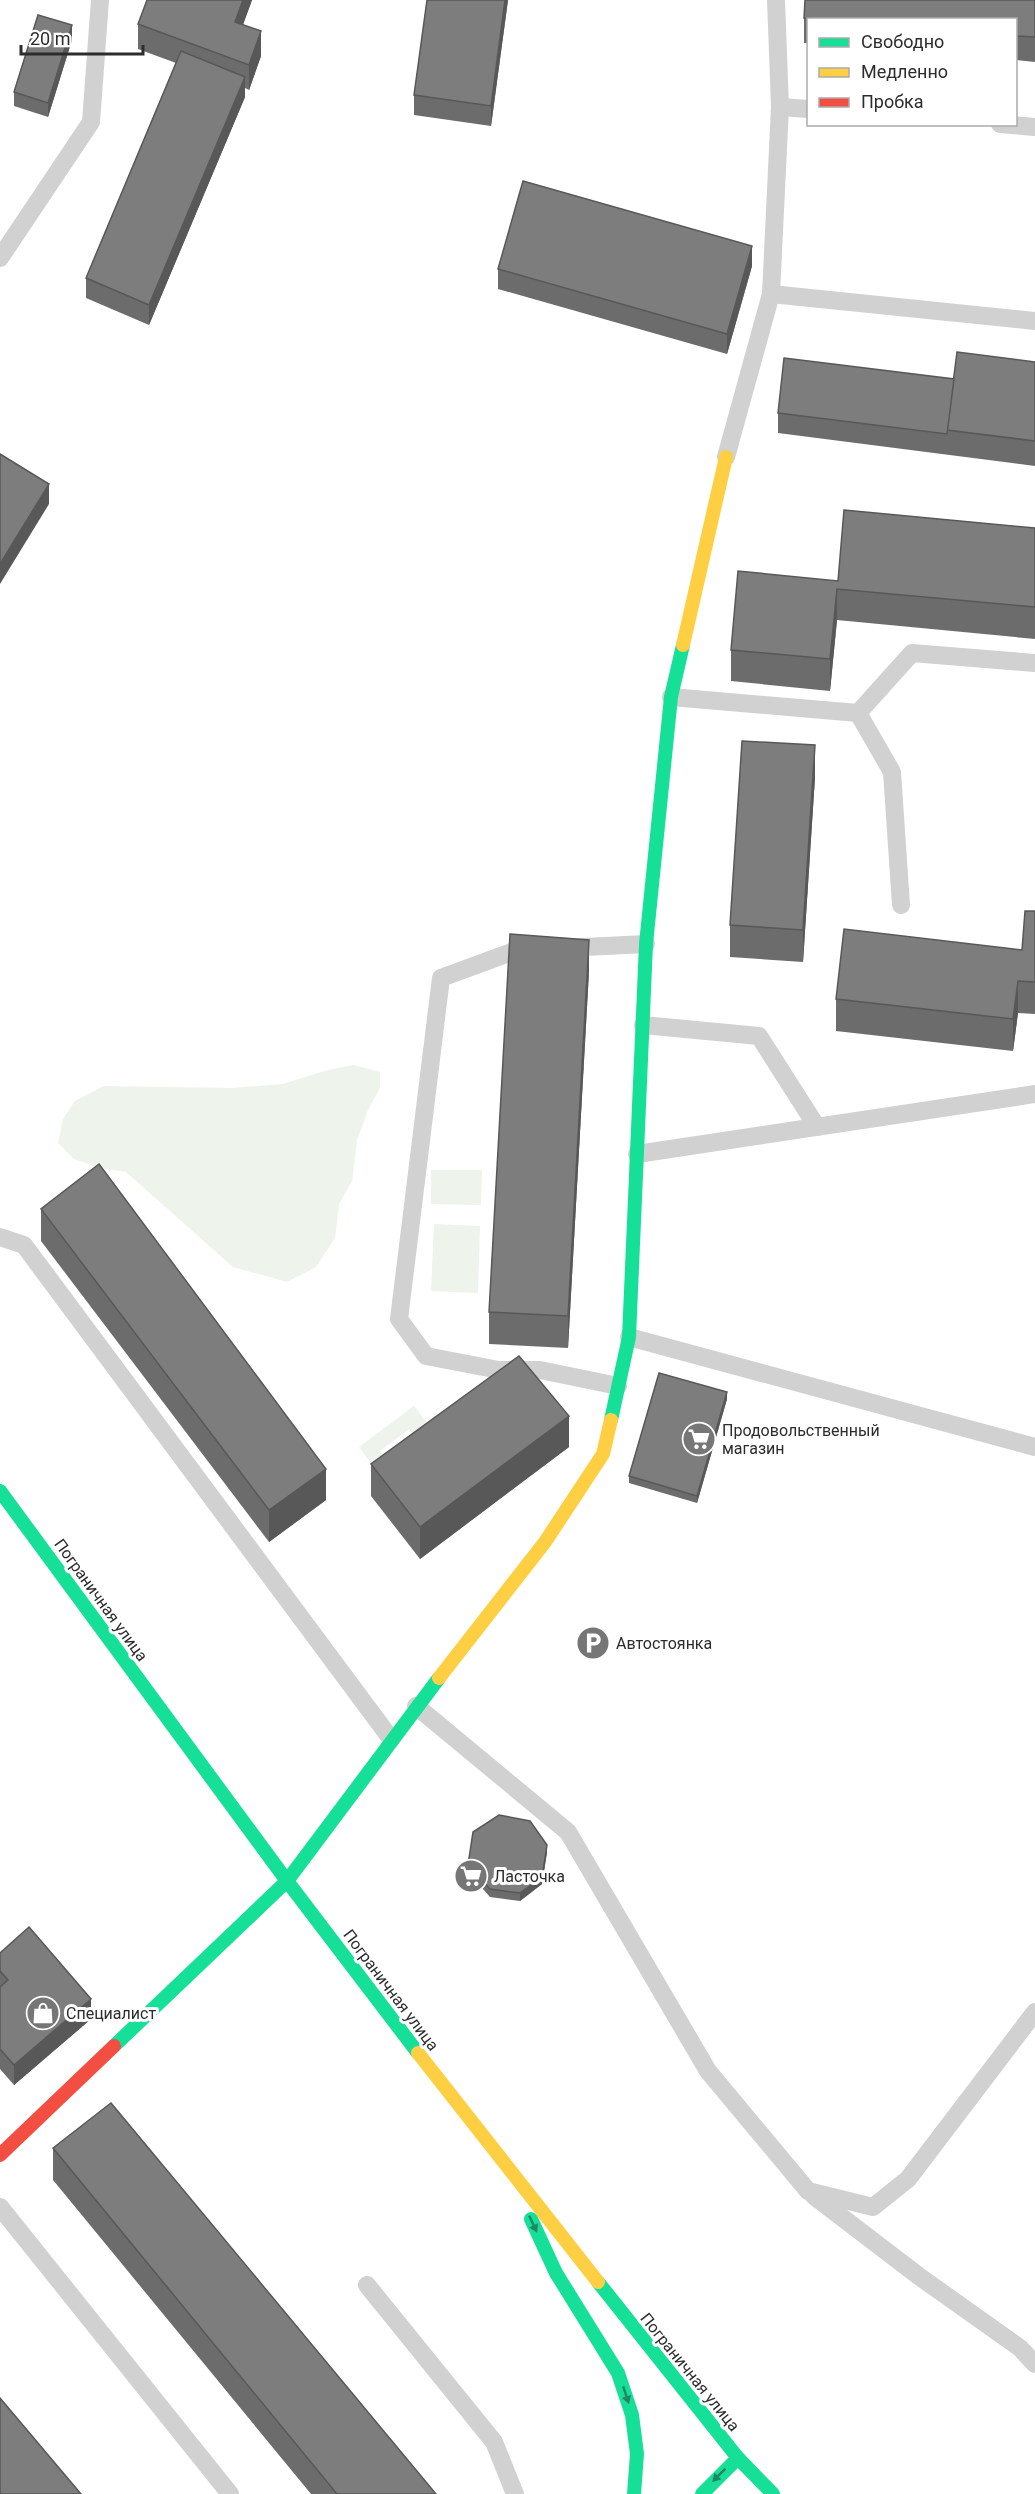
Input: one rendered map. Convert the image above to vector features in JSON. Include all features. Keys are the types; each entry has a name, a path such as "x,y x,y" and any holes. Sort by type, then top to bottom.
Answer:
{"street":[{"path":"0,2155 287,1881 416,1706 474,1636 545,1542 603,1454 629,1337 646,944 671,697 726,457"},
{"name":"Пограничная улица","path":"0,1491 287,1881 509,2171 738,2458 773,2494"},
{"path":"509,2171 556,2273 618,2373 632,2415 637,2454 634,2494"},
{"path":"702,2494 738,2458"}],"lane":[{"path":"0,258 91,122 100,0"},
{"path":"726,457 771,294 780,107 777,0"},
{"path":"780,107 807,109"},
{"path":"1017,126 1035,127"},
{"path":"771,294 1035,321"},
{"path":"858,713 912,653 1035,663"},
{"path":"671,697 858,713"},
{"path":"858,713 892,772 901,905"},
{"path":"618,1386 540,1370 499,1370 426,1356 399,1319 441,978 517,951 646,944"},
{"path":"643,1025 759,1036 817,1126"},
{"path":"637,1154 1035,1094"},
{"path":"0,1237 24,1245 391,1740"},
{"path":"629,1337 1035,1447"},
{"path":"416,1706 568,1832 708,2071 808,2191 920,2277 1020,2348 1035,2364"},
{"path":"808,2191 873,2207 908,2179 1035,2012"},
{"path":"0,2207 230,2494"},
{"path":"367,2285 494,2442 515,2494"}],"shaded area":[{"path":"353,1065 380,1072 380,1088 368,1110 357,1140 352,1181 339,1204 335,1238 316,1267 287,1282 233,1267 126,1172 101,1168 74,1159 58,1143 63,1119 75,1101 104,1086 231,1088 283,1084"},
{"path":"431,1170 482,1170 481,1205 431,1204"},
{"path":"434,1224 480,1226 478,1293 431,1291"},
{"path":"414,1406 429,1426 415,1436 409,1429 380,1451 385,1459 374,1467 359,1447"}],"building":[{"path":"147,0 243,0 235,22 261,31 249,65 138,24"},
{"path":"427,0 505,0 491,106 414,95"},
{"path":"805,0 1035,0 1035,37 1017,36 1017,18 804,18"},
{"path":"38,15 72,25 48,103 14,92"},
{"path":"181,51 245,77 149,305 86,278"},
{"path":"523,181 752,246 727,334 498,269"},
{"path":"957,352 1035,362 1035,441 947,430"},
{"path":"784,358 954,379 947,434 778,413"},
{"path":"0,454 49,484 0,564"},
{"path":"844,510 1035,528 1035,607 837,589 830,659 731,650 738,571 838,581"},
{"path":"742,741 815,745 803,930 730,925"},
{"path":"1025,911 1035,911 1035,982 1018,981 1013,1019 836,999 844,929 1022,950"},
{"path":"510,934 589,940 568,1316 489,1312"},
{"path":"99,1164 326,1469 269,1510 41,1209"},
{"path":"519,1356 569,1416 420,1527 371,1464"},
{"path":"659,1373 727,1392 697,1496 629,1476"},
{"path":"499,1815 530,1821 547,1845 542,1877 520,1893 490,1889 468,1865 473,1832"},
{"name":"Специалист","path":"29,1927 91,1999 14,2065 0,2049 0,1987 8,1980 0,1971 0,1953"},
{"path":"111,2103 436,2494 337,2494 53,2148"},
{"path":"0,2398 81,2494 0,2494"}],"traffic: fast":[{"path":"611,1420 629,1337 646,944 671,697 683,645"},
{"path":"0,1491 287,1881 418,2053"},
{"path":"114,2046 287,1881 439,1678"},
{"path":"531,2219 556,2273 618,2373 632,2415 637,2454 634,2494"},
{"path":"598,2282 738,2458 773,2494"},
{"path":"702,2494 738,2458"}],"traffic: slow":[{"path":"683,645 726,457"},
{"path":"439,1678 545,1542 603,1454 611,1420"},
{"path":"418,2053 598,2282"}],"traffic: jam":[{"path":"0,2155 114,2046"}],"place":[{"name":"Продовольственный магазин","path":"699,1439"},
{"name":"Автостоянка","path":"593,1643"},
{"name":"Ласточка","path":"471,1876"},
{"name":"Специалист","path":"43,2013"}]}
